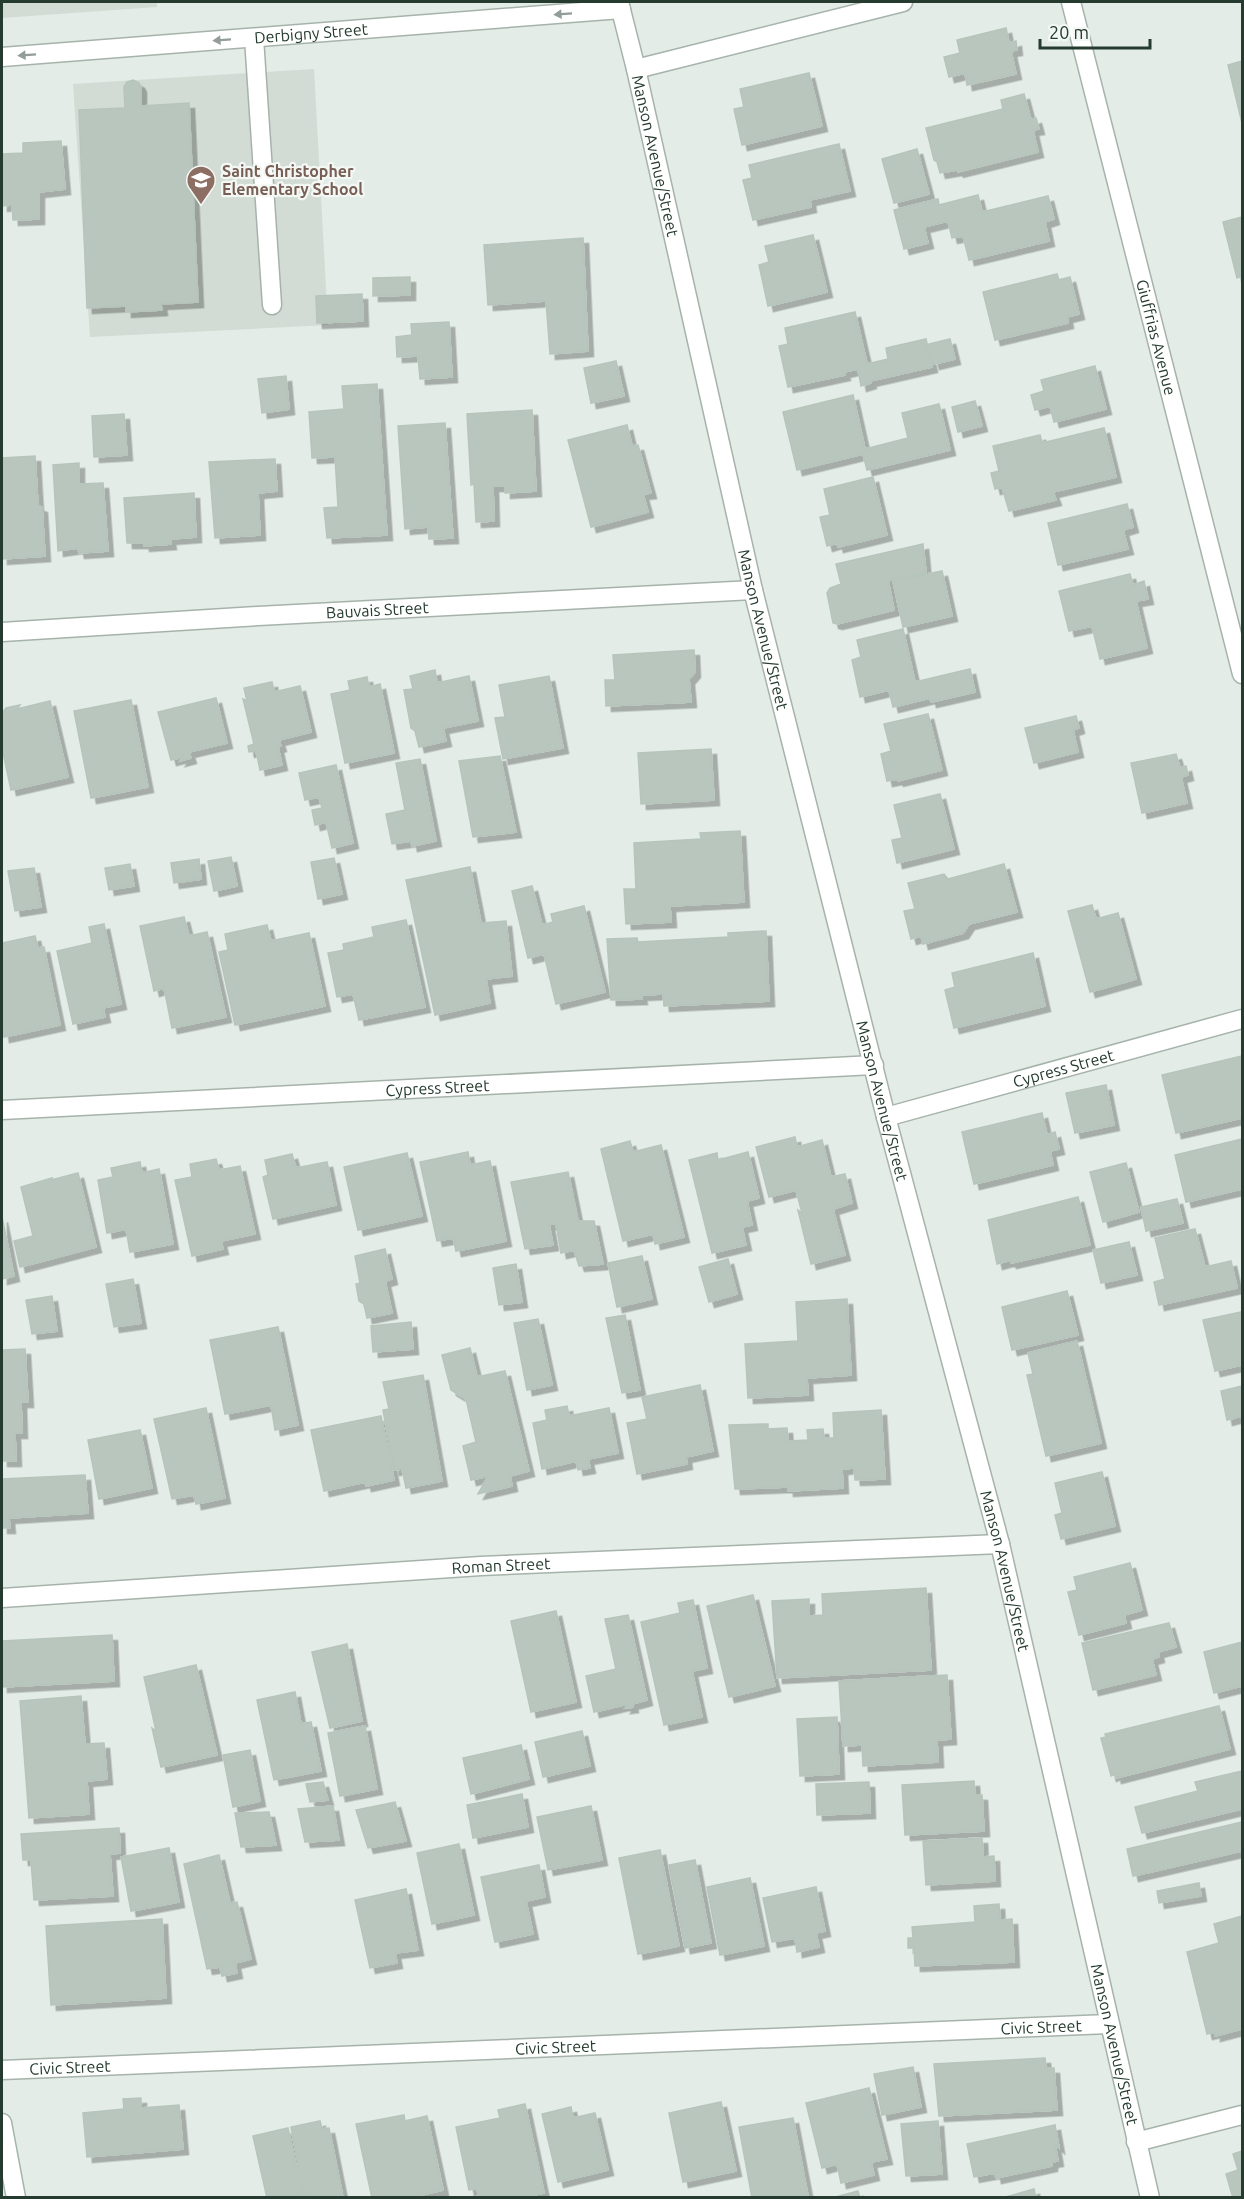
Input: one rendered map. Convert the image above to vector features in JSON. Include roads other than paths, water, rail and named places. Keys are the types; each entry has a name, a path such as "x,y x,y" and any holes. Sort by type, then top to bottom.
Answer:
{"street":[{"path":"636,69 903,2"},
{"name":"Giuffrias Avenue","path":"1071,2 1242,674"},
{"name":"Manson Avenue/Street","path":"620,5 753,590 886,1117 999,1544 1150,2198"},
{"name":"Derbigny Street","path":"2,57 254,38 620,5"},
{"path":"254,38 272,305"},
{"name":"Bauvais Street","path":"2,632 753,590"},
{"name":"Cypress Street","path":"886,1117 1242,1019"},
{"name":"Cypress Street","path":"2,1110 874,1065"},
{"name":"Roman Street","path":"2,1598 481,1566 999,1544"},
{"name":"Civic Street","path":"2,2070 1109,2025"},
{"path":"1136,2142 1242,2115"},
{"path":"2,2123 10,2188"}],"place":[{"name":"Saint Christopher Elementary School","path":"201,206"}]}
